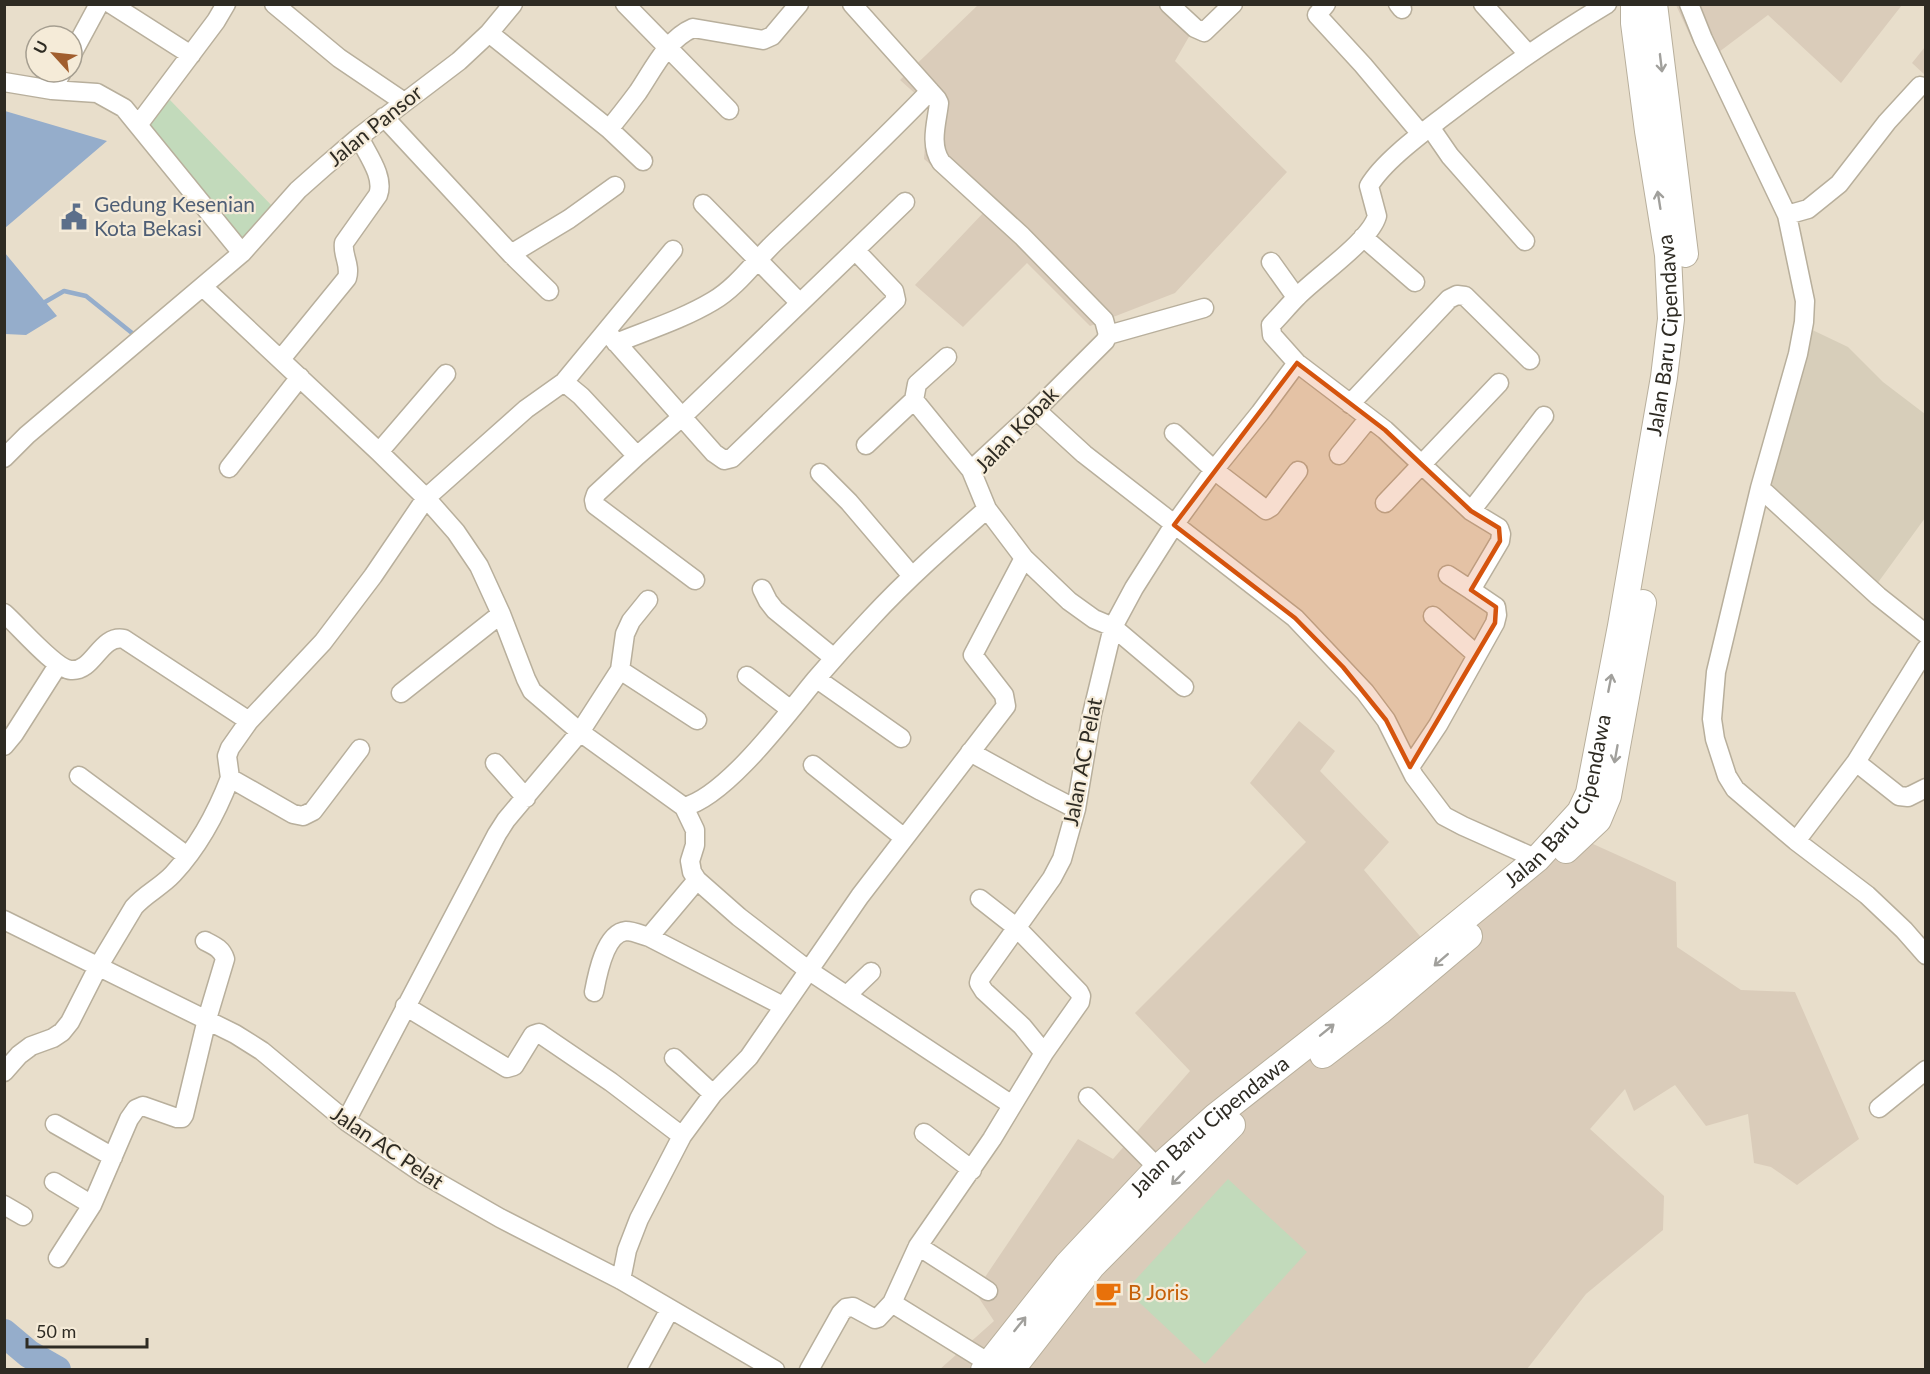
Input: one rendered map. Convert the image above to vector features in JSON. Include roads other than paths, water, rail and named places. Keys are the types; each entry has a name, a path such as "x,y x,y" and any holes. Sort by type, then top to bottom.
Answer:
{"main road":[{"name":"Jalan Baru Cipendawa","path":"1634,4 1634,24 1645,110 1668,255 1672,378"},
{"name":"Jalan Baru Cipendawa","path":"1153,1184 1388,1005 1549,866 1598,820 1608,796 1630,627 1672,378 1687,312 1686,264 1654,4"},
{"name":"Jalan Baru Cipendawa","path":"995,1367 1067,1265 1153,1184 1216,1116 1370,996 1537,859 1580,812 1589,793 1630,627"}],"street":[{"path":"84,32 99,4"},
{"path":"111,4 191,55"},
{"path":"138,125 216,21 226,4"},
{"path":"274,4 339,57 404,102"},
{"name":"Jalan Pansor","path":"4,458 27,435 242,253 297,189 384,117 459,61 489,33 513,4"},
{"path":"626,4 729,110"},
{"path":"609,129 668,48 687,31 693,28 763,40 772,36 799,4"},
{"path":"852,4 939,103 934,136 937,156 941,162 1022,236 1104,320 1107,335 1204,308"},
{"path":"1169,4 1194,28 1204,32 1233,4"},
{"path":"1484,4 1528,54"},
{"path":"1471,590 1500,542 1499,528 1471,512 1369,418 1296,363 1272,335 1270,329 1296,297 1363,237 1377,216 1369,186 1396,157 1426,131 1528,54 1608,4"},
{"path":"1689,4 1703,39 1787,215 1803,287 1804,322 1798,354 1760,488 1716,672 1712,719 1715,739 1727,776 1735,789 1796,841 1867,895 1904,930 1926,955"},
{"path":"1316,8 1363,64 1450,156 1525,242"},
{"path":"489,33 609,129 643,161"},
{"path":"4,82 52,90 97,93 113,100 124,108 242,253"},
{"path":"52,90 55,84"},
{"path":"1787,215 1808,208 1839,184 1887,122 1920,86"},
{"path":"611,337 670,322 714,301 733,286 757,259 930,91"},
{"path":"384,117 511,254 549,291"},
{"path":"281,359 347,278 348,267 343,248 344,243 378,195 379,179 359,137"},
{"path":"511,254 569,219 615,186"},
{"path":"695,580 595,505 596,494 683,416 905,202"},
{"path":"703,204 800,303"},
{"path":"1363,237 1415,282"},
{"path":"4,1071 31,1046 53,1038 70,1022 98,967 134,907 172,874 187,856 220,805 230,778 227,756 230,748 249,721 323,642 373,576 426,498 526,409 564,382 611,337 673,250"},
{"path":"611,337 714,453 724,460 732,458 893,305 897,296 894,291 855,250"},
{"path":"1271,262 1296,297"},
{"path":"203,287 426,498 469,549 501,614 532,691 580,732 684,807 695,830 695,845 690,861 692,872 697,880 739,917 808,970 1012,1105"},
{"path":"1350,404 1449,299 1457,295 1465,296 1530,360"},
{"name":"Jalan Kobak","path":"1107,335 1104,341 1036,410 971,470 987,509 1024,558 1083,612 1113,627 1184,687"},
{"path":"866,445 914,400 917,384 947,357"},
{"name":"Jalan AC Pelat","path":"1044,1053 1032,1036 984,991 979,983 980,979 1052,878 1062,859 1076,809 1092,714 1113,627 1134,588 1174,525 1296,363"},
{"path":"379,452 446,374"},
{"path":"229,468 300,377"},
{"path":"564,382 581,396 637,456"},
{"path":"1385,503 1499,383"},
{"path":"914,400 971,470"},
{"path":"1036,410 1084,454 1295,618 1365,692 1386,720 1414,776 1444,816 1537,859"},
{"path":"1471,512 1544,416"},
{"path":"1339,454 1369,418"},
{"path":"1174,433 1214,470 1266,510 1271,507 1298,471"},
{"path":"820,473 849,502 912,576"},
{"path":"1760,488 1878,596 1926,634"},
{"path":"684,807 702,801 721,787 791,710 834,658 912,576 987,509"},
{"path":"621,1280 627,1250 639,1219 682,1136 713,1094 749,1057 903,837 1005,705 1006,699 973,654 1024,558"},
{"path":"1410,767 1438,725 1495,623 1497,615 1496,607 1448,575"},
{"path":"762,589 775,610 834,658"},
{"path":"346,1121 497,834 506,820 580,732 620,670 626,634 631,621 648,600"},
{"path":"4,613 58,666 69,670 79,670 109,641 117,638 124,639 249,721"},
{"path":"401,693 501,614"},
{"path":"1433,616 1476,655"},
{"path":"1796,841 1856,762 1926,650"},
{"path":"4,746 58,666"},
{"path":"620,670 697,720"},
{"path":"747,676 791,710"},
{"path":"817,679 901,738"},
{"path":"230,778 292,814 303,816 313,812 360,749"},
{"path":"970,752 1076,809"},
{"path":"1856,762 1899,796 1908,796 1926,788"},
{"path":"495,763 526,798"},
{"path":"813,765 903,837"},
{"path":"79,776 187,856"},
{"path":"649,937 697,880"},
{"path":"809,1370 846,1308 853,1307 875,1319 892,1303 918,1246 972,1170 1044,1053 1080,1002 1081,996 1017,928 980,899"},
{"name":"Jalan AC Pelat","path":"4,920 235,1034 262,1051 346,1121 424,1175 455,1194 621,1280 776,1370"},
{"path":"594,992 598,968 612,940 619,933 627,931 649,937 783,1006"},
{"path":"58,1258 92,1205 129,1119 142,1106 177,1118 182,1118 184,1115 207,1019 225,959 218,948 205,941"},
{"path":"847,995 871,972"},
{"path":"405,1006 507,1068 514,1066 533,1035 539,1034 611,1082 682,1136"},
{"path":"674,1058 713,1094"},
{"path":"1879,1108 1926,1070"},
{"path":"1088,1097 1153,1184"},
{"path":"55,1124 113,1157"},
{"path":"924,1133 972,1170"},
{"path":"54,1182 92,1205"},
{"path":"4,1205 23,1216"},
{"path":"918,1246 988,1290"},
{"path":"892,1303 995,1367"},
{"path":"637,1370 670,1309"}],"water":[{"path":"4,111 107,141 5,228"},
{"path":"5,253 57,316 26,335 5,334"}],"waterway":[{"path":"45,302 64,291 86,296 137,337"},
{"path":"4,1333 29,1354 57,1370"}],"place":[{"name":"Gedung Kesenian Kota Bekasi","path":"74,217"},
{"name":"B Joris","path":"1108,1293"}]}
